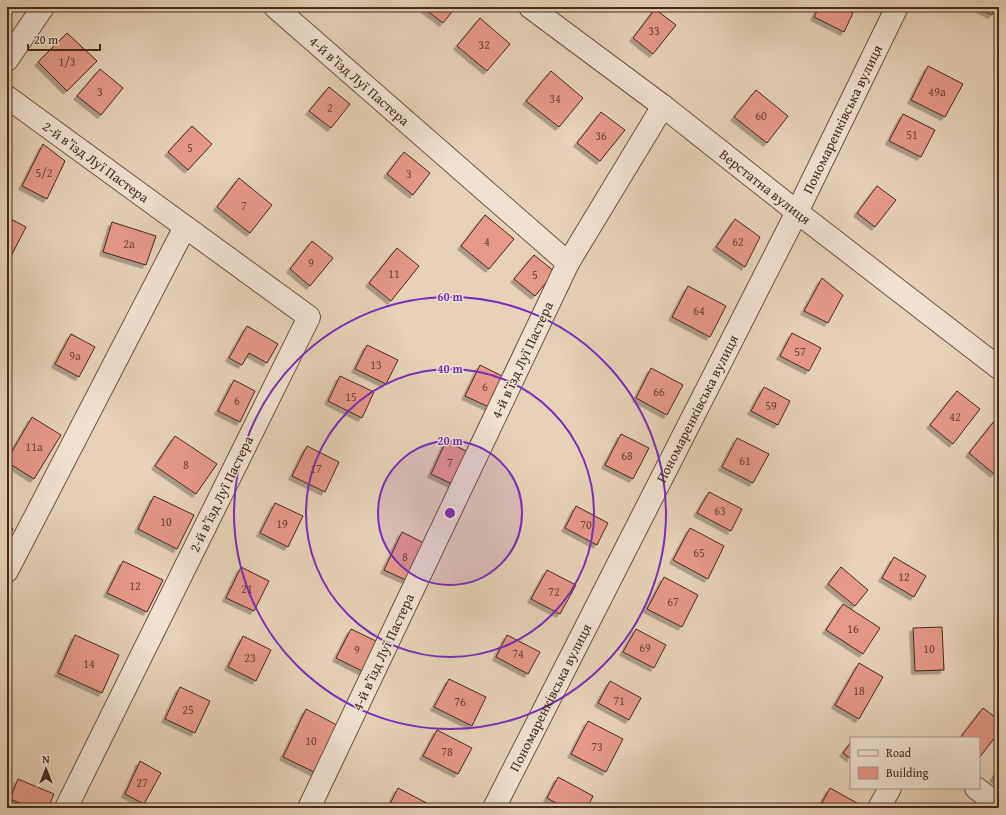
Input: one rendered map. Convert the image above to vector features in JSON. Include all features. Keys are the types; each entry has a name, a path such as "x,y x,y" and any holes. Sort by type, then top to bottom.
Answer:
{"street":[{"path":"7,60 43,7"},
{"name":"4-й в’їзд Луї Пастера","path":"275,7 568,263 309,808"},
{"name":"Верстатна вулиця","path":"530,7 662,106 999,368"},
{"name":"Пономаренківська вулиця","path":"494,808 797,212 897,7"},
{"name":"2-й в’їзд Луї Пастера","path":"7,98 309,317 66,808"},
{"path":"568,263 662,106"},
{"path":"7,571 185,227"},
{"path":"879,808 889,789"},
{"path":"977,789 999,806"}],"building":[{"path":"422,7 456,7 443,23"},
{"path":"819,7 841,7 853,13 844,32 814,17"},
{"path":"976,7 996,7 992,15"},
{"path":"655,9 676,25 653,54 633,38"},
{"path":"480,18 510,44 487,71 457,46"},
{"path":"67,33 97,61 67,91 38,62"},
{"path":"928,66 963,84 945,117 911,100"},
{"path":"100,69 123,88 101,115 77,96"},
{"path":"551,71 583,98 559,127 526,101"},
{"path":"329,87 350,104 331,128 309,111"},
{"path":"756,90 788,116 767,143 734,117"},
{"path":"601,112 625,130 600,161 577,143"},
{"path":"903,114 935,130 921,157 889,141"},
{"path":"192,126 212,144 188,170 168,152"},
{"path":"43,144 65,161 47,199 22,186"},
{"path":"404,152 430,173 413,195 387,174"},
{"path":"239,178 272,205 250,233 217,207"},
{"path":"877,186 896,200 875,227 857,213"},
{"path":"485,215 514,239 489,269 461,246"},
{"path":"7,217 26,227 7,264"},
{"path":"735,219 760,237 745,267 716,247"},
{"path":"112,222 156,236 146,265 103,252"},
{"path":"312,241 333,258 310,286 290,269"},
{"path":"397,248 419,266 391,301 369,283"},
{"path":"534,255 555,272 535,296 514,279"},
{"path":"822,278 843,295 828,323 804,311"},
{"path":"688,286 726,306 710,337 672,317"},
{"path":"247,326 278,344 267,363 249,353 242,365 229,358"},
{"path":"792,333 821,348 809,371 780,356"},
{"path":"71,334 95,347 79,377 55,364"},
{"path":"367,345 398,360 386,384 355,369"},
{"path":"480,365 506,378 491,408 465,396"},
{"path":"651,368 683,385 667,415 636,398"},
{"path":"340,376 374,392 362,418 328,401"},
{"path":"234,380 255,391 240,422 218,411"},
{"path":"764,387 790,401 778,425 751,411"},
{"path":"957,391 980,409 953,444 930,425"},
{"path":"32,417 61,435 34,479 7,462"},
{"path":"995,420 999,424 999,468 994,474 969,453"},
{"path":"621,434 649,448 633,479 605,465"},
{"path":"175,436 217,464 196,494 155,466"},
{"path":"737,438 769,454 753,483 722,467"},
{"path":"446,441 470,453 454,485 431,474"},
{"path":"307,446 339,462 325,492 292,476"},
{"path":"709,492 742,509 731,531 697,513"},
{"path":"154,496 194,515 177,549 138,529"},
{"path":"275,503 303,516 288,547 260,533"},
{"path":"576,506 608,523 597,545 565,528"},
{"path":"7,525 13,529 7,540"},
{"path":"690,528 724,546 708,579 673,560"},
{"path":"402,532 426,544 408,581 384,570"},
{"path":"894,557 926,576 914,597 882,578"},
{"path":"123,561 163,580 147,612 107,593"},
{"path":"241,567 269,581 254,611 226,598"},
{"path":"841,567 868,590 855,606 828,584"},
{"path":"547,570 576,585 560,614 531,599"},
{"path":"664,577 698,595 682,627 647,609"},
{"path":"843,604 880,628 863,654 826,630"},
{"path":"942,627 944,670 915,671 913,628"},
{"path":"351,629 378,642 364,672 336,658"},
{"path":"636,629 666,645 654,668 623,652"},
{"path":"75,635 119,655 102,693 58,673"},
{"path":"507,635 540,652 528,674 496,657"},
{"path":"243,636 271,650 256,681 228,667"},
{"path":"859,663 883,677 859,719 835,705"},
{"path":"449,679 486,697 472,726 434,707"},
{"path":"610,681 641,698 629,720 598,703"},
{"path":"180,687 210,701 195,733 165,719"},
{"path":"983,708 999,720 999,732 980,757 980,737 961,737"},
{"path":"306,709 339,726 316,773 283,757"},
{"path":"588,721 623,739 606,772 571,754"},
{"path":"437,730 472,748 458,774 423,756"},
{"path":"850,743 850,758 843,753"},
{"path":"140,761 161,773 144,804 125,794"},
{"path":"999,769 999,782 993,778"},
{"path":"558,777 593,796 587,808 565,808 547,798"},
{"path":"18,779 54,794 48,808 32,808 10,799"},
{"path":"398,788 436,808 388,808"},
{"path":"830,788 866,808 819,808"}]}
